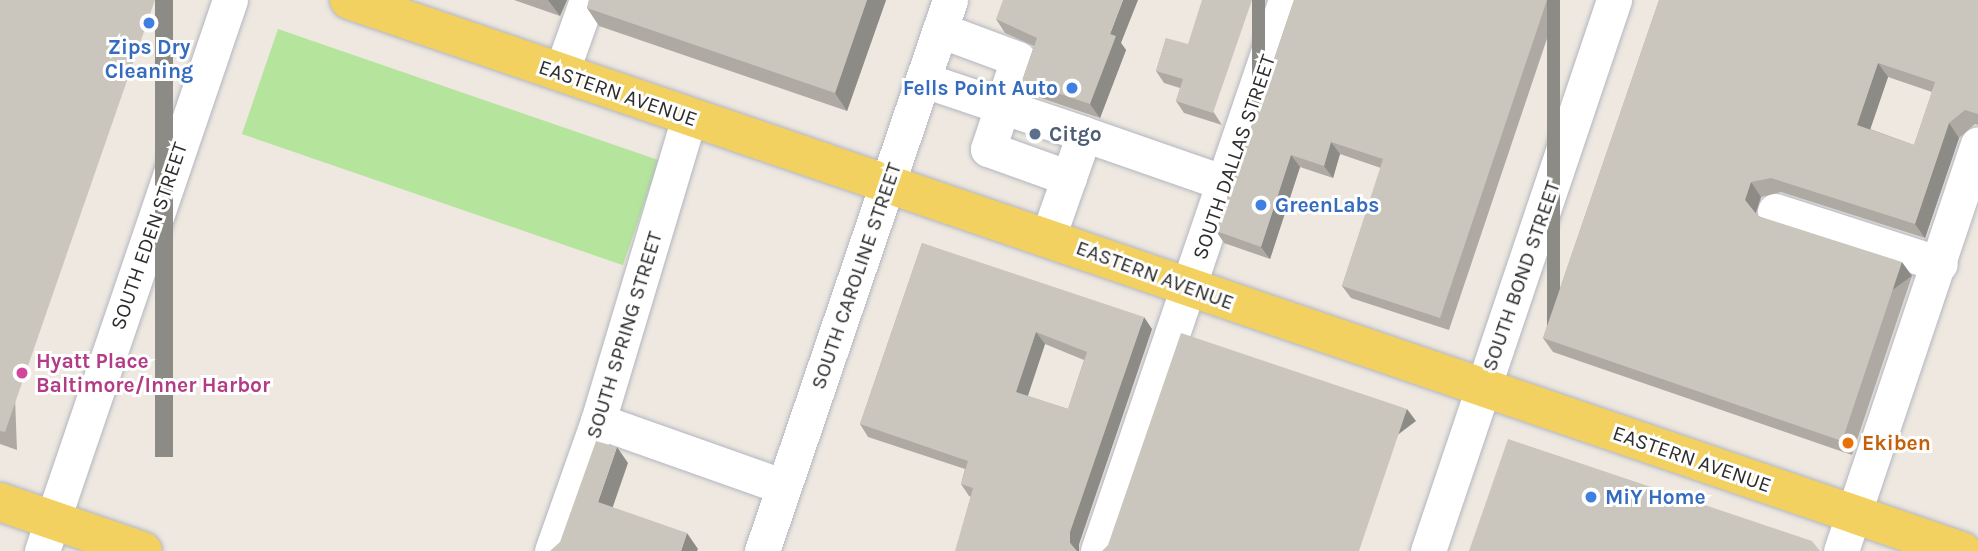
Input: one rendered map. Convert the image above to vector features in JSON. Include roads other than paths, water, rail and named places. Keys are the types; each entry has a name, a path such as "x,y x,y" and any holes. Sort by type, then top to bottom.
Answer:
{"main road":[{"name":"EASTERN AVENUE","path":"349,0 1962,551"},
{"path":"0,502 47,536 143,551"}],"street":[{"name":"SOUTH EDEN STREET","path":"47,536 230,0"},
{"path":"561,73 587,0"},
{"name":"SOUTH DALLAS STREET","path":"1098,551 1190,288 1286,0"},
{"name":"SOUTH BOND STREET","path":"1428,551 1614,0"},
{"path":"945,15 1018,59 988,149 1069,178"},
{"name":"SOUTH CAROLINE STREET","path":"762,551 945,15"},
{"path":"923,80 1225,183"},
{"name":"SOUTH SPRING STREET","path":"552,551 598,421 690,118"},
{"path":"1048,237 1084,134"},
{"path":"1841,551 1940,264 1978,144"},
{"path":"1775,211 1940,264"},
{"path":"598,421 784,487"}],"place":[{"name":"Zips Dry Cleaning","path":"149,23"},
{"name":"Fells Point Auto","path":"1072,88"},
{"name":"Citgo","path":"1035,134"},
{"name":"GreenLabs","path":"1261,205"},
{"name":"Hyatt Place Baltimore/Inner Harbor","path":"22,373"},
{"name":"Ekiben","path":"1848,443"},
{"name":"MiY Home","path":"1591,497"}]}
